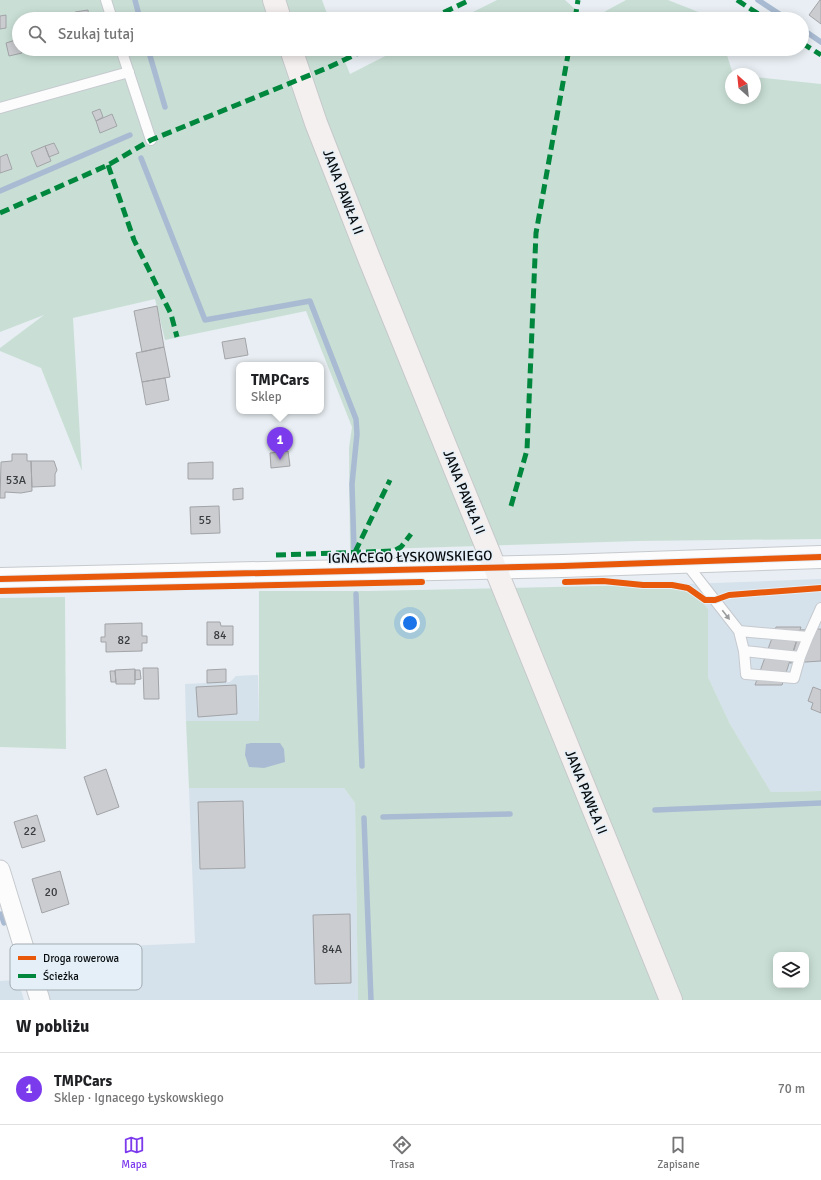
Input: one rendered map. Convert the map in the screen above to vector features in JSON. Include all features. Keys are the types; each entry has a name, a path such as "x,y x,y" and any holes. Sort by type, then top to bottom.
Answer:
{"main road":[{"path":"274,0 278,12"},
{"name":"JANA PAWŁA II","path":"293,56 316,124 361,237 671,1000"}],"street":[{"name":"IGNACEGO ŁYSKOWSKIEGO","path":"0,579 97,582 495,567 821,557"},
{"path":"0,870 23,944"},
{"path":"37,990 40,1000"}],"lane":[{"path":"106,0 110,12"},
{"path":"123,56 150,140"},
{"path":"0,108 128,72"},
{"path":"685,562 739,631 744,651 746,674 794,678 800,657 821,608"},
{"path":"739,631 808,637"},
{"path":"744,651 800,657"}],"shaded area":[{"path":"821,579 821,791 771,792 730,724 708,677 708,609 688,584"},
{"path":"258,675 259,721 186,721 185,684 230,682 236,676"},
{"path":"189,788 344,788 355,803 358,1000 49,1000 46,990 142,990 142,945 195,943"},
{"path":"10,980 10,990 21,990 24,1000 0,1000 0,981"}],"green space":[{"path":"0,0 322,0 326,12 12,12 12,56 343,56 350,74 385,56 727,56 731,68 725,68 725,104 761,104 761,78 821,84 821,539 638,541 350,550 349,448 352,427 306,311 165,340 155,299 73,318 82,471 41,368 0,351 0,348 44,315 0,332"},
{"path":"497,0 565,0 578,12 473,12"},
{"path":"626,0 668,0 698,12 604,12"},
{"path":"688,584 708,609 708,677 730,724 771,792 821,791 821,1000 358,1000 355,803 344,788 189,788 186,721 259,721 259,591 370,591"},
{"path":"65,597 66,749 0,747 0,598"}],"water":[{"path":"280,743 284,749 285,762 264,768 249,767 245,755 246,744"}],"building":[{"path":"821,0 821,24 809,15"},
{"path":"88,10 88,12 75,12"},
{"path":"6,15 6,28 0,29 0,16"},
{"path":"12,41 12,55 9,56 6,43"},
{"path":"100,109 103,117 96,121 92,112"},
{"path":"112,114 117,126 100,133 96,121"},
{"path":"54,143 59,153 49,157 45,146"},
{"path":"45,146 51,161 37,167 31,152"},
{"path":"7,154 12,169 0,173 0,157"},
{"path":"157,306 164,347 142,352 134,311"},
{"path":"245,338 248,355 225,359 222,342"},
{"path":"164,347 170,377 142,382 136,353"},
{"path":"165,378 169,400 146,405 142,382"},
{"path":"288,451 290,466 271,468 270,453"},
{"path":"12,454 27,454 27,461 31,461 32,491 21,493 5,492 5,498 0,498 1,462 12,461"},
{"path":"31,461 54,461 57,470 55,474 55,486 32,487"},
{"path":"213,462 213,479 188,479 188,463"},
{"path":"243,488 243,499 233,500 233,489"},
{"path":"219,506 220,533 191,534 190,507"},
{"path":"207,622 220,622 221,626 233,626 233,645 207,645"},
{"path":"142,623 142,636 147,636 147,643 142,643 142,651 106,652 106,642 101,642 101,637 105,637 105,624"},
{"path":"776,627 801,627 782,685 755,685"},
{"path":"821,629 821,661 790,663 800,630"},
{"path":"143,668 158,668 159,699 144,699"},
{"path":"135,669 135,684 116,684 115,670"},
{"path":"226,669 226,682 207,683 207,670"},
{"path":"135,670 140,670 141,679 135,680"},
{"path":"110,671 115,671 116,682 111,682"},
{"path":"236,685 237,714 198,717 196,687"},
{"path":"813,687 821,690 821,713 811,709 813,703 808,701"},
{"path":"106,769 119,807 97,815 84,777"},
{"path":"243,801 245,868 200,869 198,802"},
{"path":"37,815 45,841 22,848 14,822"},
{"path":"60,871 69,904 42,913 32,879"},
{"path":"350,914 351,983 315,984 313,915"}],"waterway":[{"path":"135,0 138,12"},
{"path":"758,0 776,12"},
{"path":"809,34 821,42"},
{"path":"150,56 165,107"},
{"path":"0,191 130,135"},
{"path":"141,158 205,320 310,301 356,419 357,434 352,484 354,549"},
{"path":"356,594 362,766"},
{"path":"655,810 821,803"},
{"path":"383,817 510,814"},
{"path":"364,818 371,1000"},
{"path":"1,914 4,923"}],"marked path":[{"path":"445,12 470,0"},
{"path":"576,12 578,0"},
{"path":"737,0 755,12"},
{"path":"809,47 821,55"},
{"path":"0,213 108,165 151,140 327,68 352,56"},
{"path":"511,506 527,450 536,233 568,56"},
{"path":"108,165 134,240 171,314 177,337"},
{"path":"355,552 390,480"},
{"path":"276,555 394,551 401,547 411,534"}],"cycle path":[{"path":"0,579 563,566 821,557"},
{"path":"565,582 603,581 643,585 672,585 688,588 705,600 715,600 729,595 821,588"},
{"path":"0,591 422,582"}],"place":[{"name":"TMPCars","path":"280,460"}]}
